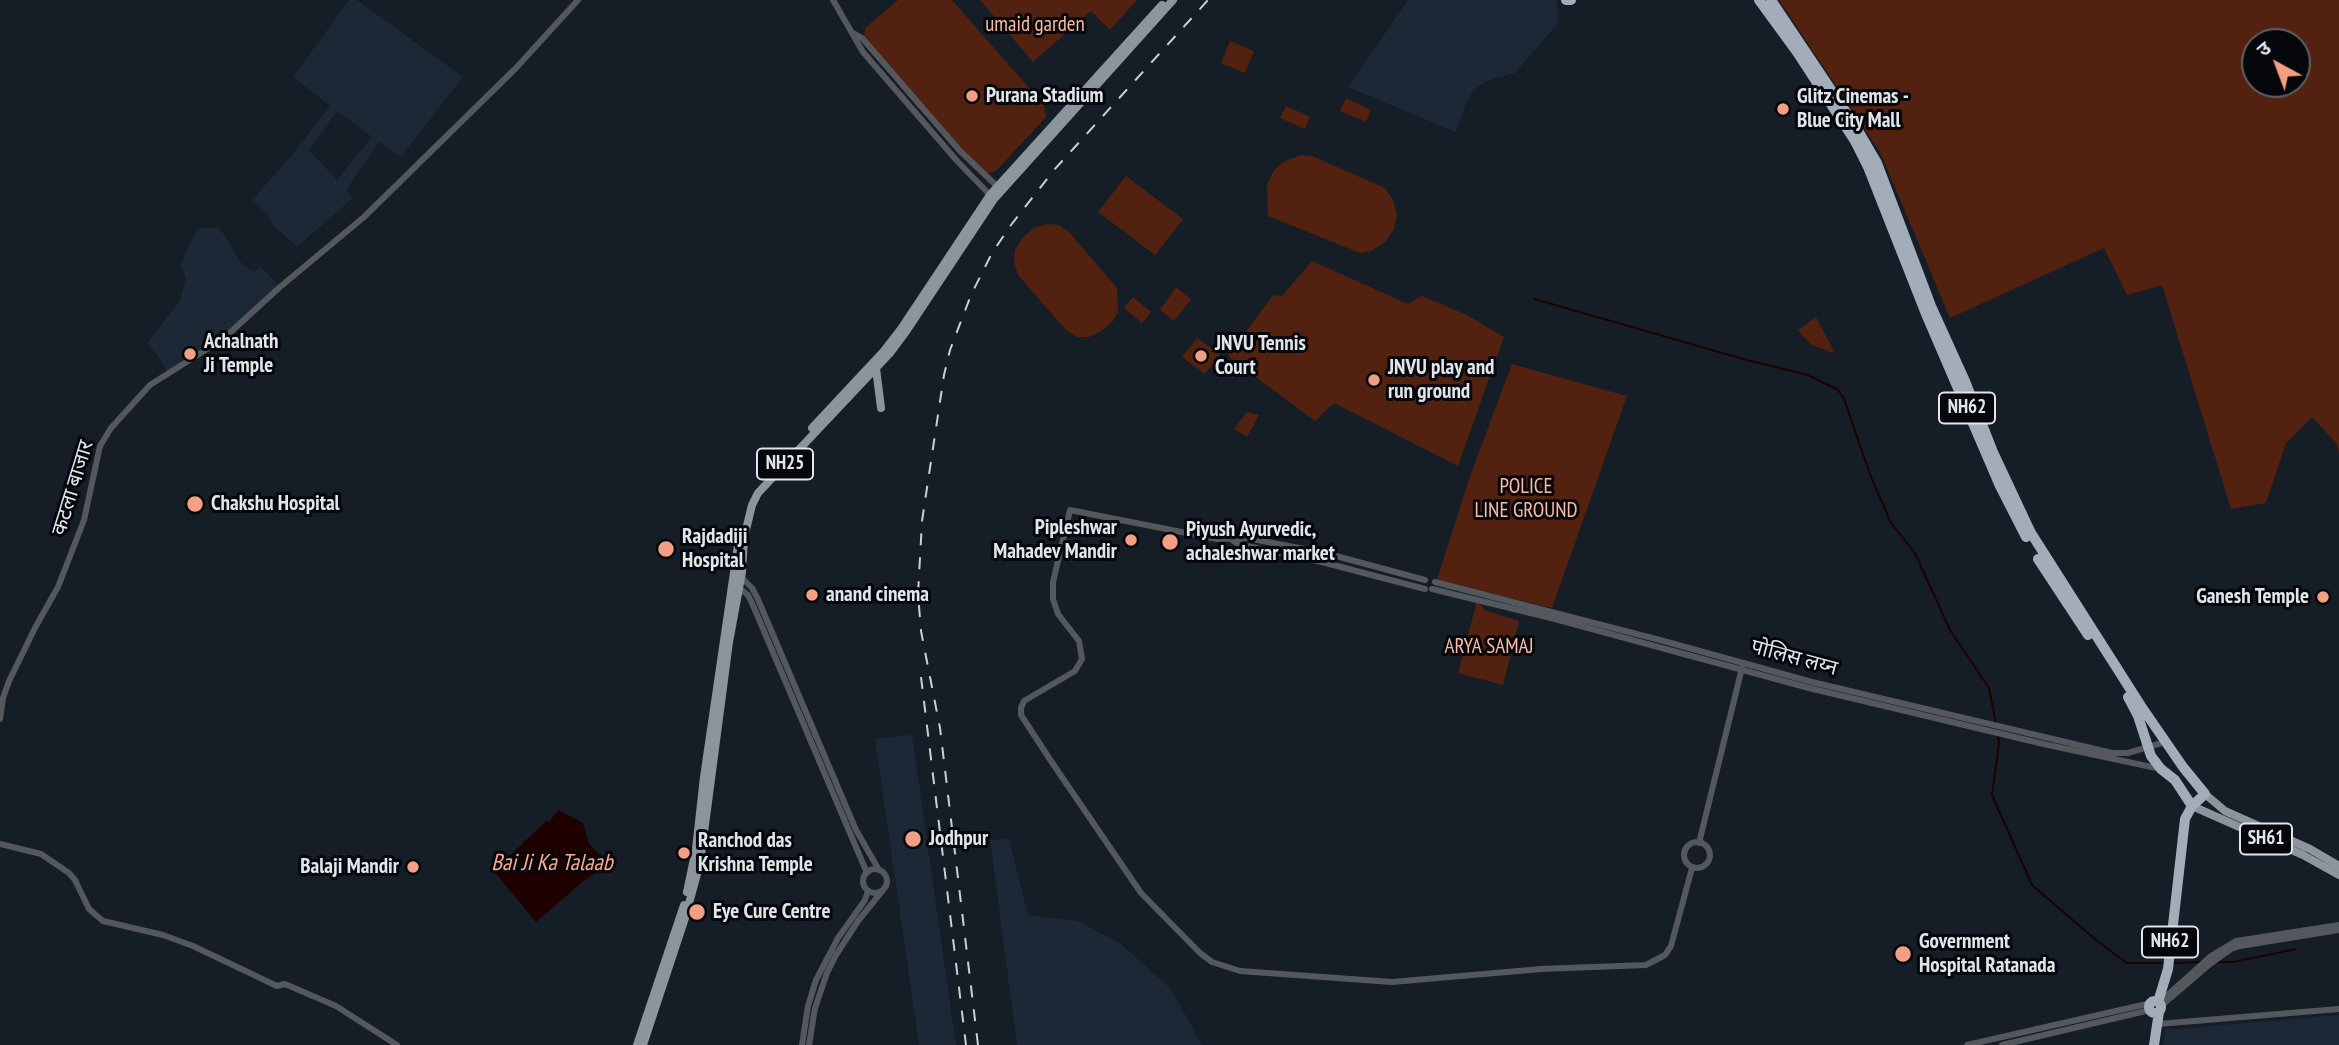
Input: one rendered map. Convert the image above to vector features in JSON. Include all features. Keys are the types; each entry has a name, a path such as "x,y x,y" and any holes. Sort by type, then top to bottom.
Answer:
{"highway":[{"name":"NH62","path":"1759,0 1804,64 1865,160 1926,314 2014,515 2046,573 2127,696 2143,729 2146,747 2161,769 2175,780 2192,806 2185,819 2168,969 2156,1006 2158,1024 2152,1045"},
{"name":"NH62","path":"1771,0 1877,163 1926,295 2031,533 2165,742 2205,794"},
{"name":"NH62","path":"2152,1045 2183,794"},
{"path":"2192,806 2205,794"}],"main road":[{"name":"NH25","path":"738,575 742,524 754,490 884,351 999,188 1166,0"},
{"name":"NH25","path":"999,188 1173,0"},
{"name":"NH25","path":"637,1045 677,925 694,862 704,777 735,585 746,527 758,493 908,331 992,197"},
{"path":"876,368 881,408"},
{"name":"NH25","path":"643,1045 685,918 700,863 735,585"},
{"name":"SH61","path":"2205,794 2225,811 2310,849 2339,866"},
{"name":"SH61","path":"2192,806 2303,855 2339,875"}],"street":[{"name":"कटला बाजार","path":"0,719 9,681 58,587 84,520 100,446 111,429 150,384 223,339 364,217 516,68 578,0"},
{"path":"833,0 863,52 958,162 992,197"},
{"path":"855,34 862,38 960,151 999,188"},
{"path":"1692,868 1671,946 1665,955 1646,965 1541,969 1392,982 1240,971 1212,962 1141,893 1021,715 1024,701 1076,671 1082,659 1079,641 1058,614 1053,599 1053,582 1070,510 1232,540 1238,544 1431,587 1986,731 2161,769"},
{"path":"1232,540 1247,538 1325,553 1425,580 1431,578 1431,587"},
{"path":"738,575 757,597 856,830 879,870 887,878 883,890 835,955 815,1008 809,1045"},
{"path":"735,585 748,595 752,603 867,873"},
{"path":"1699,843 1743,666"},
{"name":"पोलिस लय्न","path":"1743,666 2122,754 2165,742"},
{"path":"1699,843 1707,847 1709,860 1701,868 1692,868 1686,864 1684,852 1687,846 1699,843"},
{"path":"0,844 41,854 69,873 89,909 103,921 163,934 277,986 285,985 336,1006 397,1045"},
{"path":"879,870 867,873 863,882 868,891 875,893 883,890"},
{"path":"802,1045 808,1006 816,980 838,937 865,900 868,891"},
{"path":"2002,1045 2156,1006 2208,962 2240,946 2339,928"},
{"path":"1967,1045 2156,1006"},
{"path":"2158,1024 2339,1009"}],"shaded area":[{"path":"349,0 357,0 463,77 401,157 379,142 346,190 353,198 297,247 252,200 330,106 293,77","holes":["337,111 372,137 337,180 309,150"]},
{"path":"1408,0 1557,0 1558,23 1515,73 1487,81 1475,88 1467,100 1456,132 1348,87"},
{"path":"219,227 242,264 253,272 261,267 280,287 249,317 168,374 147,343 180,301 186,278 181,265 198,229"},
{"path":"912,735 956,1045 919,1045 875,739"},
{"path":"1009,839 1028,915 1077,921 1120,943 1171,989 1202,1045 1017,1045 990,840"},
{"path":"2339,1015 2339,1045 2163,1045 2165,1028"}],"green space":[{"name":"Purana Stadium","path":"898,0 952,0 1044,105 1046,117 996,171 985,174 929,113 925,116 899,86 904,83 864,37 865,28"},
{"name":"umaid garden","path":"980,0 1137,0 1110,30 1091,11 1033,62"},
{"path":"1779,0 2339,0 2339,454 2337,444 2312,417 2286,443 2266,503 2231,509 2162,285 2127,295 2104,248 1950,318 1880,152"},
{"path":"1230,41 1254,51 1245,73 1221,63"},
{"path":"1346,98 1371,110 1366,122 1340,111"},
{"path":"1286,106 1310,117 1305,129 1280,118"},
{"path":"1301,155 1312,156 1385,188 1393,200 1397,215 1394,229 1385,242 1371,251 1360,253 1268,216 1267,185 1274,170 1285,161"},
{"path":"1126,176 1183,219 1155,255 1098,212"},
{"path":"1047,224 1059,225 1069,232 1117,288 1118,312 1113,321 1089,337 1077,337 1066,330 1018,275 1014,262 1015,250 1022,238 1034,228"},
{"name":"JNVU play and run ground","path":"1312,261 1408,304 1422,296 1467,315 1504,337 1458,466 1334,403 1315,421 1228,356 1273,295 1282,296"},
{"path":"1176,287 1191,299 1174,321 1160,310"},
{"path":"1133,297 1151,312 1142,323 1124,308"},
{"path":"1816,317 1834,351 1832,353 1810,344 1798,330"},
{"name":"JNVU Tennis Court","path":"1197,338 1220,355 1205,374 1182,357"},
{"name":"POLICE LINE GROUND","path":"1512,364 1627,396 1552,608 1437,580 1469,479"},
{"path":"1247,412 1259,415 1247,437 1234,429"},
{"name":"ARYA SAMAJ","path":"1477,601 1485,610 1519,621 1503,685 1458,673"}],"water":[{"name":"Bai Ji Ka Talaab","path":"558,810 583,823 589,844 600,855 603,868 586,879 536,922 494,871 546,821 550,821"}],"waterway":[{"path":"1534,299 1808,375 1838,390 1844,399 1871,477 1891,523 1915,553 1950,630 1989,688 1996,724"},
{"path":"1998,736 1992,795 2032,885 2127,963 2163,963"},
{"path":"2218,962 2233,962 2296,949"},
{"path":"2172,963 2202,962"}],"railway":[{"path":"978,1045 940,728 921,631 918,594 922,521 944,375 950,350 971,295 992,253 1011,225 1054,170 1208,0"},
{"path":"921,677 966,1045"}],"place":[{"name":"Purana Stadium","path":"972,96"},
{"name":"Glitz Cinemas - Blue City Mall","path":"1783,109"},
{"name":"Achalnath Ji Temple","path":"190,354"},
{"name":"JNVU Tennis Court","path":"1201,356"},
{"name":"JNVU play and run ground","path":"1374,380"},
{"name":"Chakshu Hospital","path":"195,504"},
{"name":"Pipleshwar Mahadev Mandir","path":"1131,540"},
{"name":"Piyush Ayurvedic, achaleshwar market","path":"1170,542"},
{"name":"Rajdadiji Hospital","path":"666,549"},
{"name":"anand cinema","path":"812,595"},
{"name":"Ganesh Temple","path":"2323,597"},
{"name":"Jodhpur","path":"913,839"},
{"name":"Ranchod das Krishna Temple","path":"684,853"},
{"name":"Balaji Mandir","path":"413,867"},
{"name":"Eye Cure Centre","path":"697,912"},
{"name":"Government Hospital Ratanada","path":"1903,954"}]}
